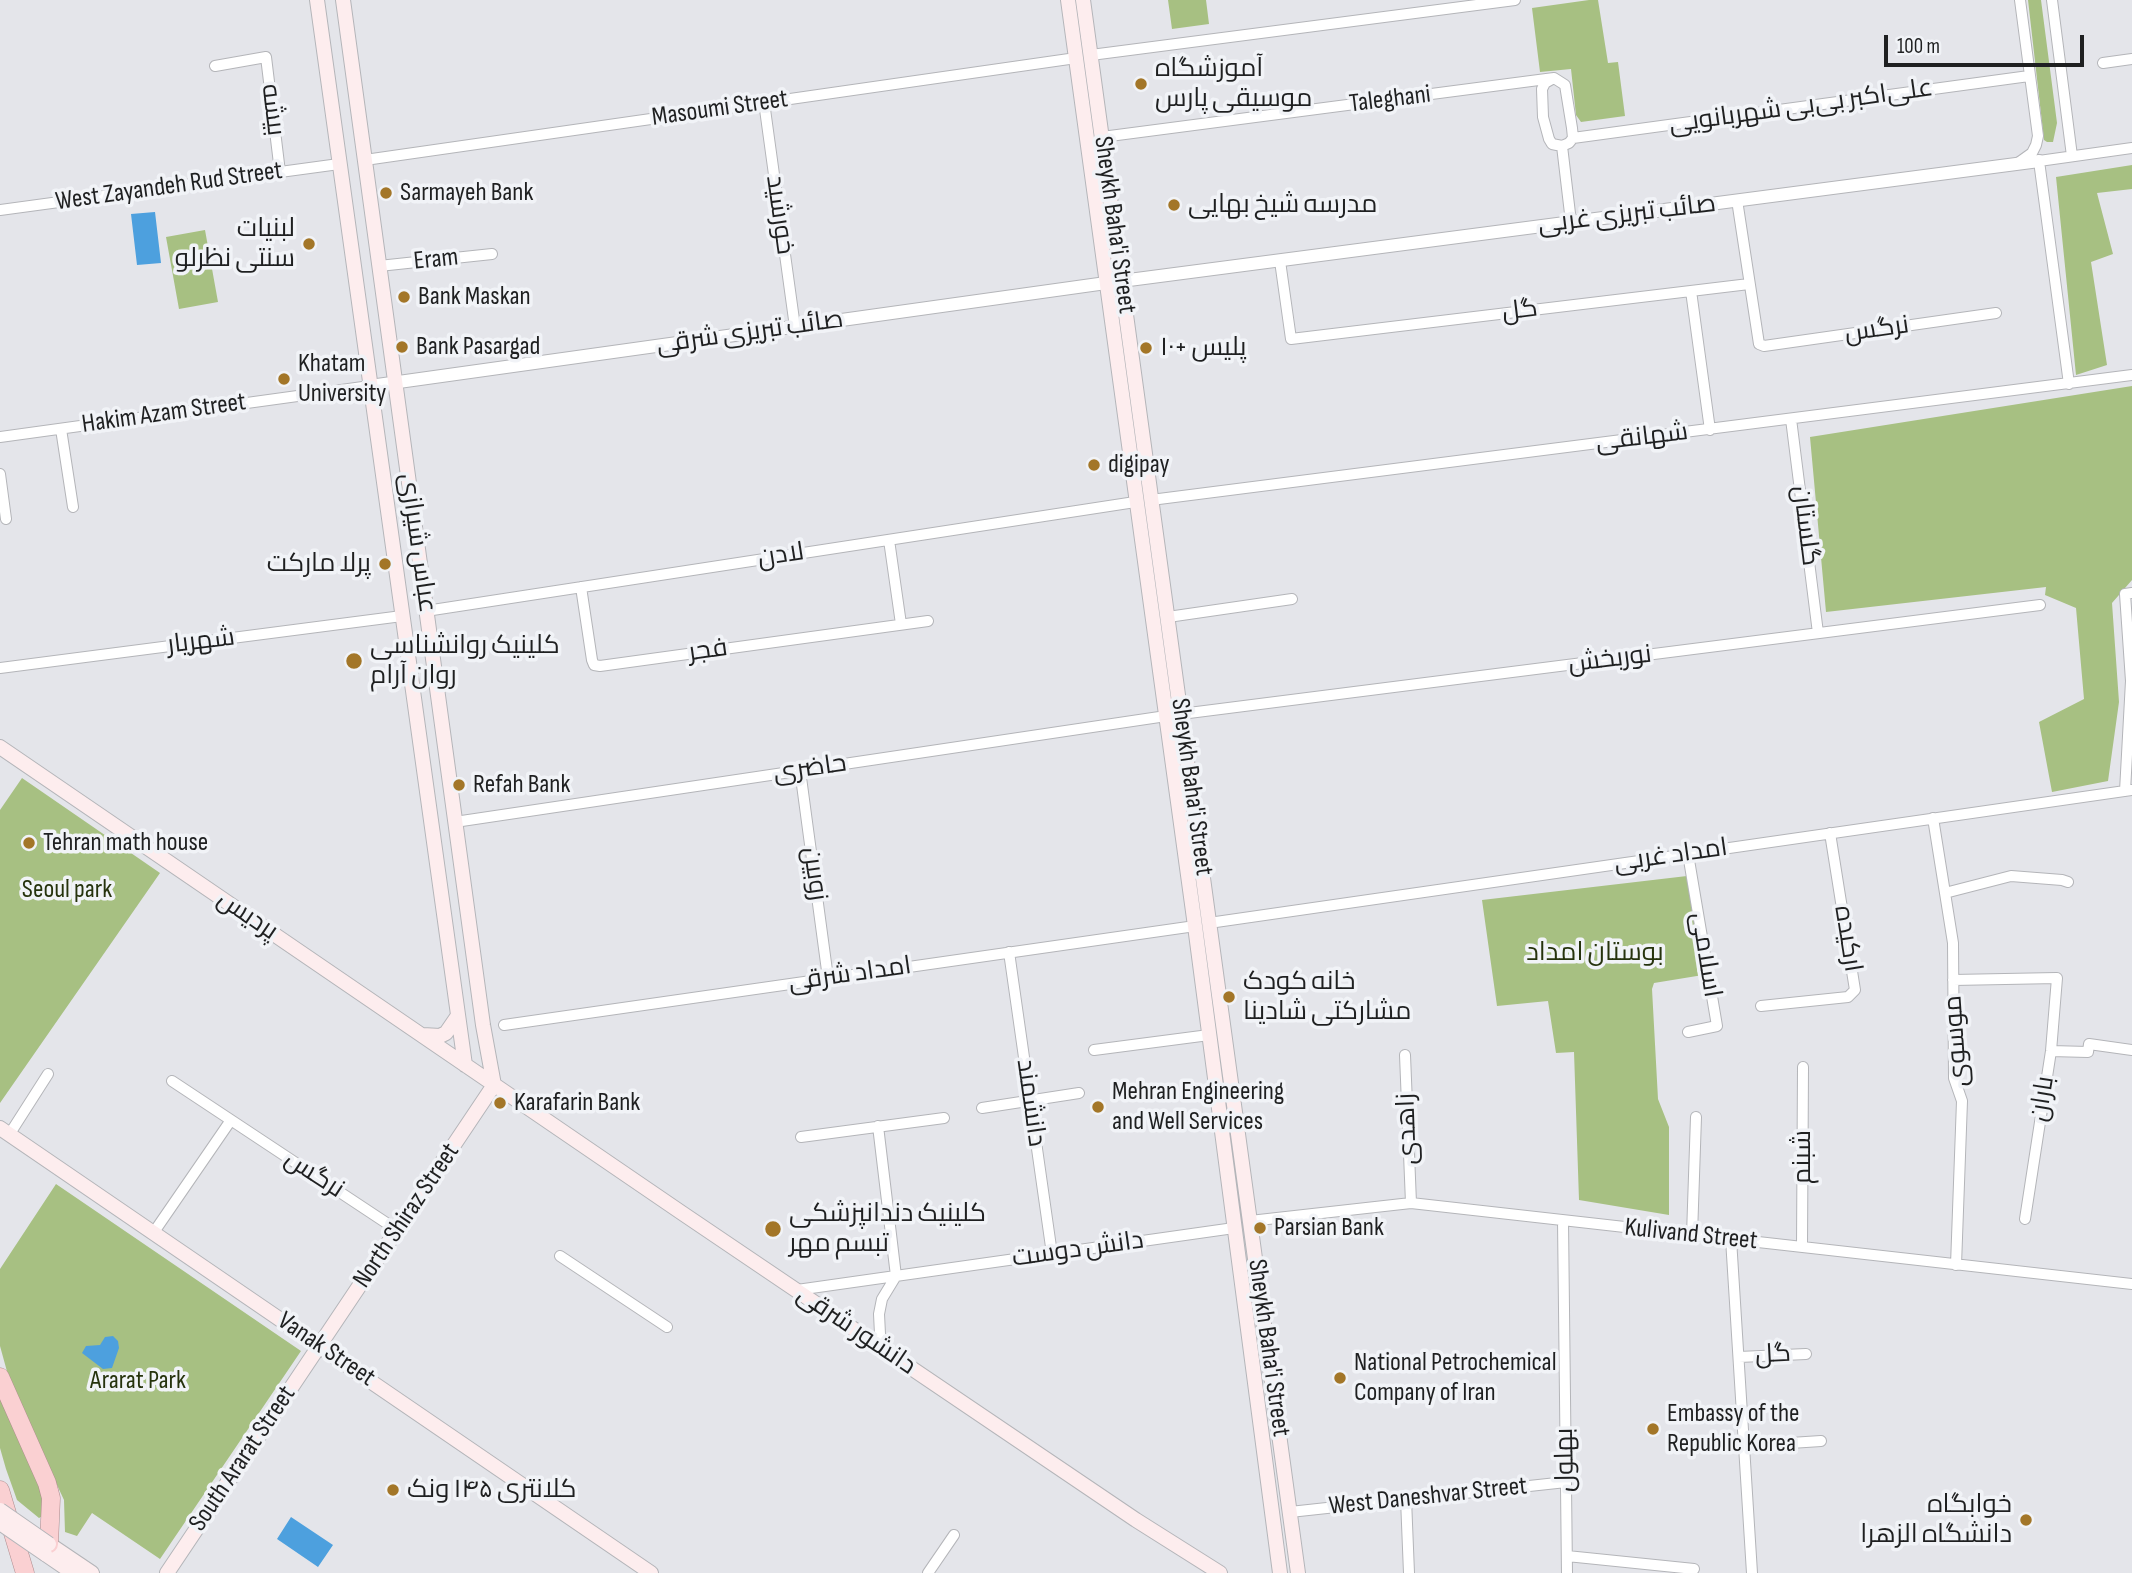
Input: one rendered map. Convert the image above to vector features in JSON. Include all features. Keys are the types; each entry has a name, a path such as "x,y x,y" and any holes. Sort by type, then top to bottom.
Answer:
{"highway":[{"path":"0,1377 47,1483 51,1499 47,1549"},
{"path":"0,1490 25,1573"}],"main road":[{"name":"عباس شیرازی","path":"317,0 465,1065"},
{"name":"عباس شیرازی","path":"342,0 483,1025 494,1085"},
{"name":"Sheykh Baha'i Street","path":"1068,0 1102,137 1168,617 1181,714 1202,925 1209,1035 1280,1573"},
{"name":"Sheykh Baha'i Street","path":"1083,0 1083,57 1106,283 1135,502 1166,716 1238,1132 1298,1573"},
{"name":"پردیس","path":"0,747 494,1085"},
{"path":"417,1032 425,1037 440,1036 457,1017"},
{"name":"North Shiraz Street","path":"320,1346 494,1085"},
{"name":"دانشور شرقی","path":"494,1085 1136,1520 1220,1573"},
{"name":"Vanak Street","path":"5,1131 650,1573"},
{"path":"1222,1134 1238,1132"},
{"name":"South Ararat Street","path":"167,1573 320,1346"},
{"path":"0,1510 47,1549 92,1573"},
{"path":"1136,1520 1151,1539 1205,1573"},
{"path":"0,1523 30,1537"},
{"path":"47,1549 73,1573"}],"street":[{"name":"Masoumi Street","path":"365,160 1083,57 1473,3 1514,0"},
{"path":"2017,164 2032,153 2038,136 2020,0"},
{"path":"2052,0 2072,156"},
{"name":"بیشه","path":"215,66 266,57 280,172"},
{"path":"2103,63 2132,59"},
{"name":"علی‌اکبر بی‌بی شهربانویی","path":"1573,138 2029,76"},
{"path":"1554,78 1565,85 1573,138 1562,146 1552,144 1549,139 1543,117 1542,89 1545,83 1554,78"},
{"name":"Taleghani","path":"1102,137 1554,78"},
{"name":"خورشید","path":"764,102 795,327"},
{"path":"1562,146 1571,222"},
{"name":"صائب تبریزی غربی","path":"1122,282 2132,148"},
{"path":"2039,161 2069,384"},
{"name":"West Zayandeh Rud Street","path":"0,210 339,163"},
{"path":"1737,201 1749,284"},
{"name":"Eram","path":"379,266 492,254"},
{"name":"گل","path":"1280,261 1291,339 1749,284"},
{"name":"صائب تبریزی شرقی","path":"395,382 1122,282"},
{"name":"نرگس","path":"1749,284 1759,344 1763,346 1996,313"},
{"path":"1691,291 1710,430"},
{"name":"شهانقی","path":"1152,500 2132,375"},
{"path":"370,386 395,382"},
{"name":"Hakim Azam Street","path":"0,437 370,386"},
{"name":"گلستان","path":"1791,419 1818,633"},
{"path":"61,429 73,508"},
{"path":"0,474 6,519"},
{"name":"لادن","path":"426,611 1135,502"},
{"path":"889,540 901,624"},
{"name":"فجر","path":"581,587 592,660 594,665 600,666 928,621"},
{"path":"2129,791 2131,681 2125,594 2132,593"},
{"path":"1168,617 1292,599"},
{"name":"نوربخش","path":"1181,714 2040,605"},
{"name":"شهریار","path":"0,668 402,616"},
{"name":"حاضری","path":"456,822 1166,716"},
{"name":"زوبین","path":"800,771 828,978"},
{"name":"امداد غربی","path":"1202,925 2129,791"},
{"name":"موسوی","path":"1933,818 1953,943 1954,1078 1962,1101 1956,1265"},
{"name":"ارکیده","path":"1760,1006 1848,996 1855,990 1830,833"},
{"name":"اسلامی","path":"1688,854 1717,1026 1688,1032"},
{"path":"1945,893 2011,876 2068,882"},
{"name":"امداد شرقی","path":"504,1025 1202,925"},
{"name":"دانشمند","path":"1009,953 1052,1254"},
{"name":"باران","path":"1953,980 2057,978 2051,1051 2025,1219"},
{"path":"1094,1051 1209,1035"},
{"path":"2051,1051 2088,1052 2089,1044 2132,1050"},
{"name":"زاهدی","path":"1405,1055 1411,1203"},
{"name":"شبنم","path":"1802,1247 1804,1067"},
{"path":"5,1131 48,1074"},
{"name":"نرگس","path":"172,1081 397,1230"},
{"path":"982,1108 1079,1093"},
{"path":"1692,1235 1696,1117"},
{"path":"801,1137 944,1118"},
{"path":"154,1232 230,1120"},
{"path":"878,1126 896,1276 883,1299 879,1314 884,1349"},
{"name":"Kulivand Street","path":"1250,1221 1411,1203 2132,1284"},
{"name":"بهلول","path":"1563,1221 1567,1573"},
{"name":"دانش دوست","path":"797,1290 1234,1228"},
{"path":"1731,1239 1752,1573"},
{"path":"560,1256 667,1327"},
{"name":"گل","path":"1739,1357 1806,1353"},
{"path":"1745,1446 1821,1441"},
{"name":"West Daneshvar Street","path":"1290,1512 1566,1482"},
{"path":"1406,1499 1409,1573"},
{"path":"928,1573 954,1535"},
{"path":"1567,1556 1694,1569"}],"green space":[{"path":"1168,0 1206,0 1209,24 1172,29"},
{"path":"1598,0 1608,63 1618,62 1625,116 1581,122 1576,115 1571,69 1540,72 1532,8"},
{"path":"2028,0 2041,0 2057,123 2053,142 2044,140"},
{"path":"2132,165 2132,189 2097,193 2113,254 2091,262 2107,365 2076,375 2056,177"},
{"path":"205,230 218,302 179,309 166,237"},
{"path":"2132,386 2132,580 2112,603 2119,702 2108,781 2052,792 2039,722 2084,699 2076,608 2045,595 2046,587 1826,612 1810,437"},
{"name":"Seoul park","path":"22,778 160,873 0,1103 0,810"},
{"name":"بوستان امداد","path":"1687,876 1703,975 1654,983 1652,989 1658,1099 1669,1127 1669,1215 1579,1200 1574,1052 1556,1053 1548,1001 1497,1006 1482,900"},
{"name":"Ararat Park","path":"56,1184 301,1351 160,1559 92,1513 77,1536 65,1532 64,1500 11,1386 0,1346 0,1269"},
{"path":"0,1391 48,1504 48,1513 39,1518 17,1500 6,1469 0,1448"}],"water":[{"path":"155,212 161,263 137,265 131,214"},
{"path":"113,1336 118,1341 119,1348 112,1368 103,1369 82,1353 86,1346 100,1345 105,1337"},
{"path":"291,1517 333,1545 318,1567 277,1539"}],"place":[{"name":"آموزشگاه موسیقی پارس","path":"1141,84"},
{"name":"Sarmayeh Bank","path":"386,193"},
{"name":"مدرسه شیخ بهایی","path":"1174,205"},
{"name":"لبنیات سنتی نظرلو","path":"309,244"},
{"name":"Bank Maskan","path":"404,297"},
{"name":"Bank Pasargad","path":"402,347"},
{"name":"پلیس +۱۰","path":"1146,348"},
{"name":"Khatam University","path":"284,379"},
{"name":"digipay","path":"1094,465"},
{"name":"پرلا مارکت","path":"385,564"},
{"name":"کلینیک روانشناسی روان آرام","path":"354,661"},
{"name":"Refah Bank","path":"459,785"},
{"name":"Tehran math house","path":"29,843"},
{"name":"خانه کودک مشارکتی شادینا","path":"1229,997"},
{"name":"Karafarin Bank","path":"500,1103"},
{"name":"Mehran Engineering and Well Services","path":"1098,1107"},
{"name":"Parsian Bank","path":"1260,1228"},
{"name":"کلینیک دندانپزشکی تبسم مهر","path":"773,1229"},
{"name":"National Petrochemical Company of Iran","path":"1340,1378"},
{"name":"Embassy of the Republic Korea","path":"1653,1429"},
{"name":"کلانتری ۱۴۵ ونک","path":"393,1490"},
{"name":"خوابگاه دانشگاه الزهرا","path":"2026,1520"}]}
